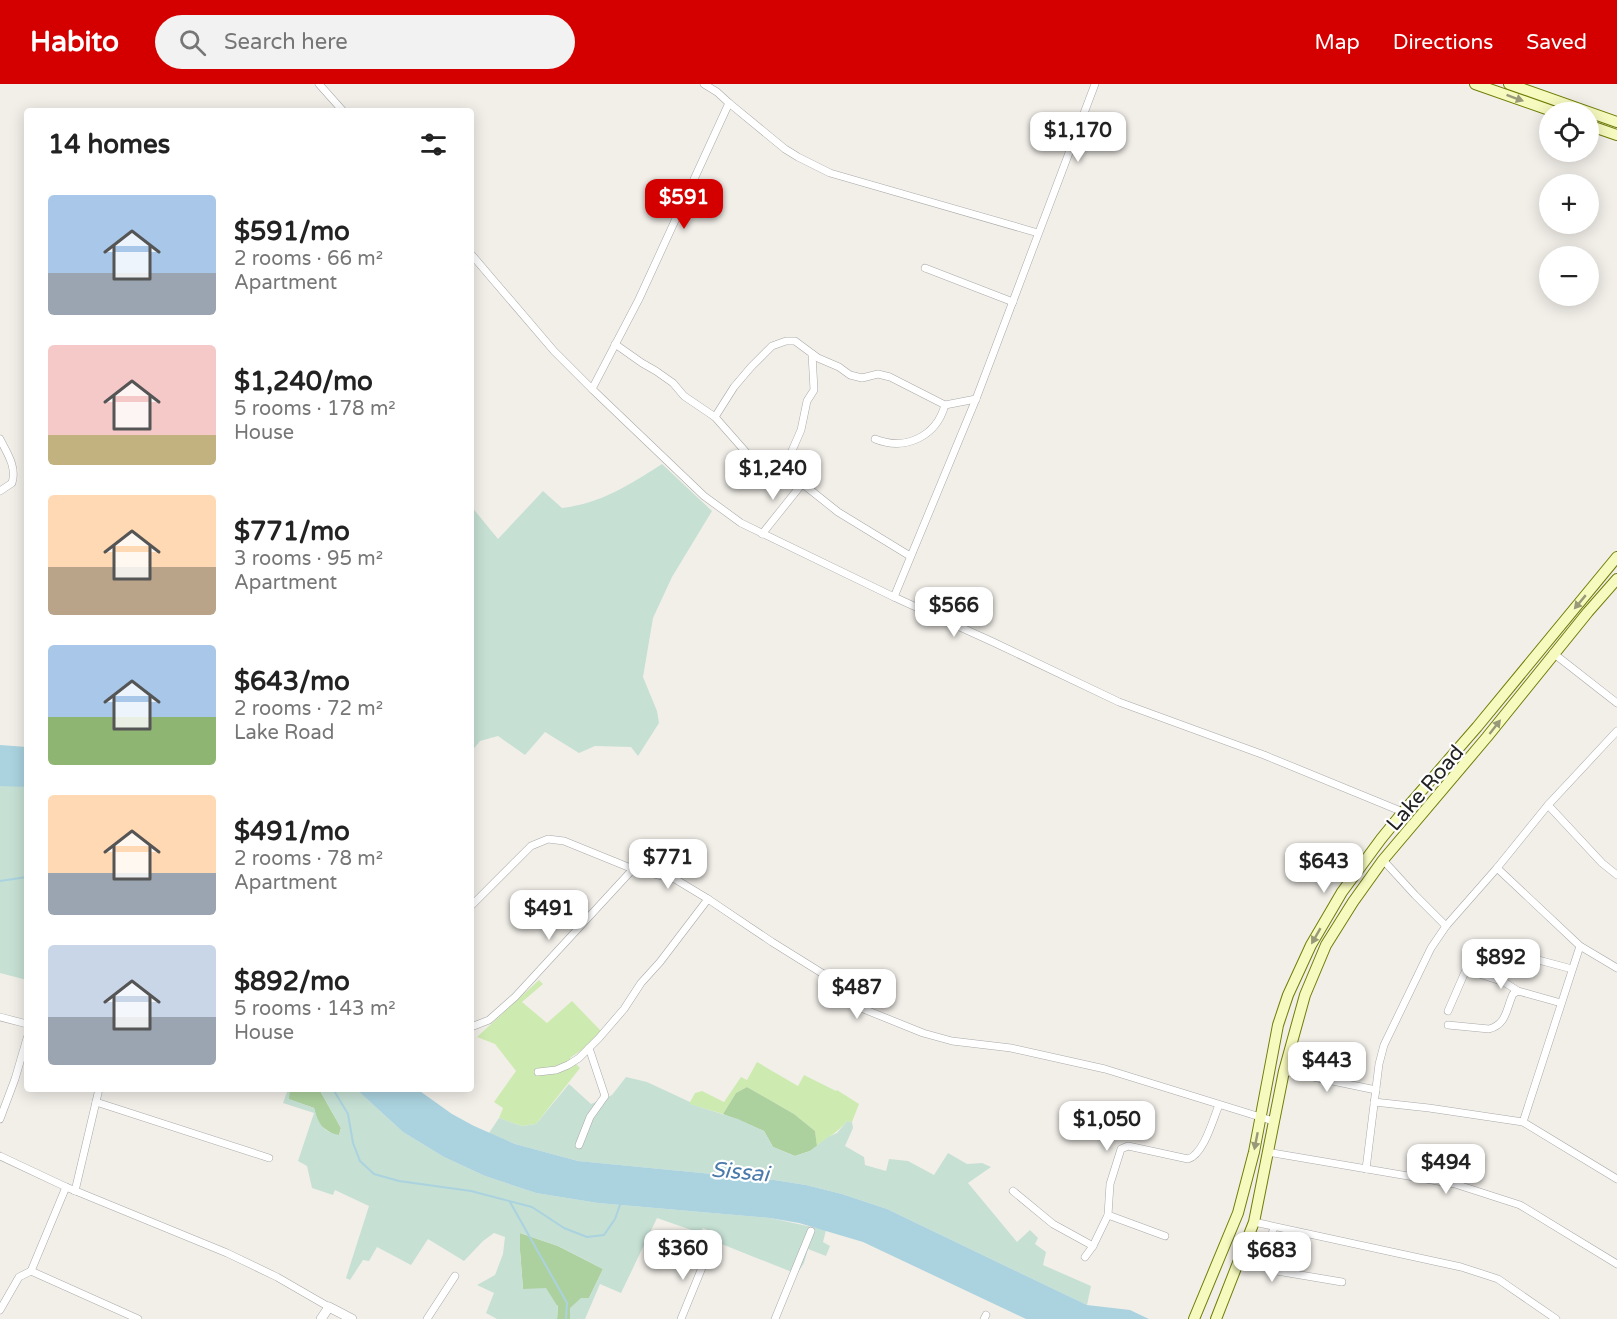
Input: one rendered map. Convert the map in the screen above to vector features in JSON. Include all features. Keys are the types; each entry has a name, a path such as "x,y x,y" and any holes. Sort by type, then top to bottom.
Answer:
{"main road":[{"path":"1475,84 1539,106"},
{"path":"1509,84 1617,122"},
{"path":"1599,128 1617,135"},
{"name":"Lake Road","path":"1194,1319 1238,1213 1254,1152 1278,1025 1288,995 1311,945 1342,892 1403,812 1477,727 1617,556"},
{"name":"Lake Road","path":"1216,1319 1254,1222 1284,1071 1305,995 1326,945 1383,860 1487,737 1553,653 1617,579"}],"street":[{"path":"319,84 340,108"},
{"path":"704,84 785,148 830,173 1038,233"},
{"path":"894,597 976,399 1095,84"},
{"path":"592,389 639,299 729,103"},
{"path":"474,258 554,351 592,389 704,496 741,524 1111,699 1264,755 1403,812"},
{"path":"925,268 1013,302"},
{"path":"715,417 734,387 772,346 786,341 795,341 812,354 839,366 850,375 862,378 878,374 890,377 945,405 976,399"},
{"path":"615,344 656,371 684,396 715,417 752,459 784,469 838,512 910,556"},
{"path":"784,469 801,430 807,401 814,390 812,354"},
{"path":"875,439 887,444 913,442 938,423 945,405"},
{"path":"0,439 12,463 14,476 12,483 0,491"},
{"path":"762,534 802,484"},
{"path":"1553,653 1617,703"},
{"path":"1365,1169 1379,1064 1384,1045 1431,948 1446,926 1548,805 1617,731"},
{"path":"1548,805 1602,863 1617,874"},
{"path":"474,903 531,846 548,839 564,841 633,868 675,879 825,975 851,1001 871,1013 923,1033 952,1041 1011,1048 1072,1060 1273,1121"},
{"path":"1383,860 1446,926"},
{"path":"474,1026 489,1020 515,997 633,868"},
{"path":"1497,868 1580,946 1617,968"},
{"path":"538,1072 556,1070 568,1065 589,1048 624,1009 641,983 708,899"},
{"path":"1486,946 1572,969"},
{"path":"1523,1122 1580,946"},
{"path":"1448,1011 1467,970 1504,982 1518,991 1561,1003"},
{"path":"1448,1025 1489,1029 1495,1027 1504,1019 1513,994 1518,991"},
{"path":"0,1017 24,1023"},
{"path":"0,1119 24,1048"},
{"path":"579,1145 590,1117 605,1096 589,1048"},
{"path":"1284,1071 1376,1090"},
{"path":"75,1191 98,1092"},
{"path":"96,1102 269,1158"},
{"path":"1374,1102 1523,1122 1617,1179"},
{"path":"1085,1257 1093,1246 1107,1215 1110,1184 1121,1149 1128,1146 1192,1158 1207,1136 1219,1105"},
{"path":"1267,1152 1455,1184 1521,1205 1617,1264"},
{"path":"0,1156 75,1191 227,1253 277,1277 352,1319"},
{"path":"0,1310 19,1277 31,1271 66,1187"},
{"path":"1013,1191 1053,1224 1093,1246"},
{"path":"1107,1215 1165,1236"},
{"path":"1254,1222 1461,1267 1498,1279 1556,1319"},
{"path":"1274,1227 1266,1260 1271,1270 1342,1282"},
{"path":"775,1319 811,1231"},
{"path":"681,1319 708,1253"},
{"path":"31,1271 138,1319"},
{"path":"427,1319 455,1276"},
{"path":"321,1319 329,1307"}],"green space":[{"path":"662,464 712,511 672,577 653,618 643,677 657,711 659,723 638,756 631,747 595,746 579,753 545,732 525,755 498,736 480,741 474,748 474,510 498,539 543,491 562,508 590,502 638,479"},
{"path":"0,786 24,787 24,979 0,973"},
{"path":"539,980 543,984 522,1002 547,1023 572,1001 601,1031 586,1047 570,1058 580,1068 536,1124 522,1126 499,1118 503,1108 494,1102 516,1071 495,1044 477,1037"},
{"path":"757,1062 798,1086 804,1075 837,1090 859,1104 852,1122 847,1121 817,1146 815,1131 794,1114 747,1087 736,1093 723,1114 689,1104 695,1093 702,1091 724,1102 741,1077 747,1080"},
{"path":"626,1077 647,1082 690,1104 738,1119 764,1131 773,1147 795,1156 810,1151 837,1133 847,1121 852,1122 853,1128 845,1146 864,1157 865,1165 886,1171 889,1159 908,1161 934,1175 948,1153 967,1164 982,1163 991,1167 968,1183 1017,1242 1030,1230 1038,1238 1035,1244 1046,1252 1043,1265 1091,1286 1087,1305 887,1209 842,1194 774,1180 578,1161 515,1144 489,1133 499,1118 522,1126 536,1124 569,1084 591,1104 612,1095"},
{"path":"747,1087 794,1114 815,1131 817,1146 795,1156 773,1147 764,1131 723,1114 736,1093"},
{"path":"287,1092 290,1092 289,1099 314,1108 322,1126 333,1134 339,1135 341,1128 321,1092 359,1092 403,1132 444,1157 485,1176 536,1193 598,1203 770,1218 826,1230 823,1242 830,1246 826,1256 808,1249 804,1263 797,1274 714,1241 715,1233 703,1228 700,1233 657,1218 621,1293 600,1284 585,1319 570,1319 570,1308 581,1298 589,1298 603,1269 558,1246 520,1233 523,1289 546,1288 558,1307 557,1319 497,1319 486,1313 494,1293 477,1285 495,1275 503,1254 505,1237 494,1233 464,1261 428,1239 411,1265 377,1247 369,1261 363,1260 350,1280 346,1278 369,1206 335,1190 333,1195 312,1188 307,1166 298,1161 314,1113 283,1103"},
{"path":"289,1092 321,1092 341,1128 339,1135 334,1135 318,1124 314,1108 288,1099"},
{"path":"520,1233 558,1246 603,1269 589,1298 571,1308 570,1319 557,1319 558,1306 523,1289"}],"water":[{"path":"0,745 24,747 24,787 0,786"},
{"path":"359,1092 421,1092 452,1114 474,1126 515,1144 578,1161 774,1180 842,1194 887,1209 1087,1305 1130,1310 1149,1319 1026,1319 863,1242 799,1223 770,1218 598,1203 536,1193 485,1176 444,1157 403,1132"}],"waterway":[{"path":"0,881 24,877"},
{"path":"335,1092 348,1114 353,1143 360,1161 374,1174 399,1181 471,1191 532,1207 564,1228 587,1237 604,1235 615,1219 621,1202"},
{"path":"510,1202 567,1303 566,1319"}],"water label":[{"name":"Sissai","path":"740,1171"}]}
